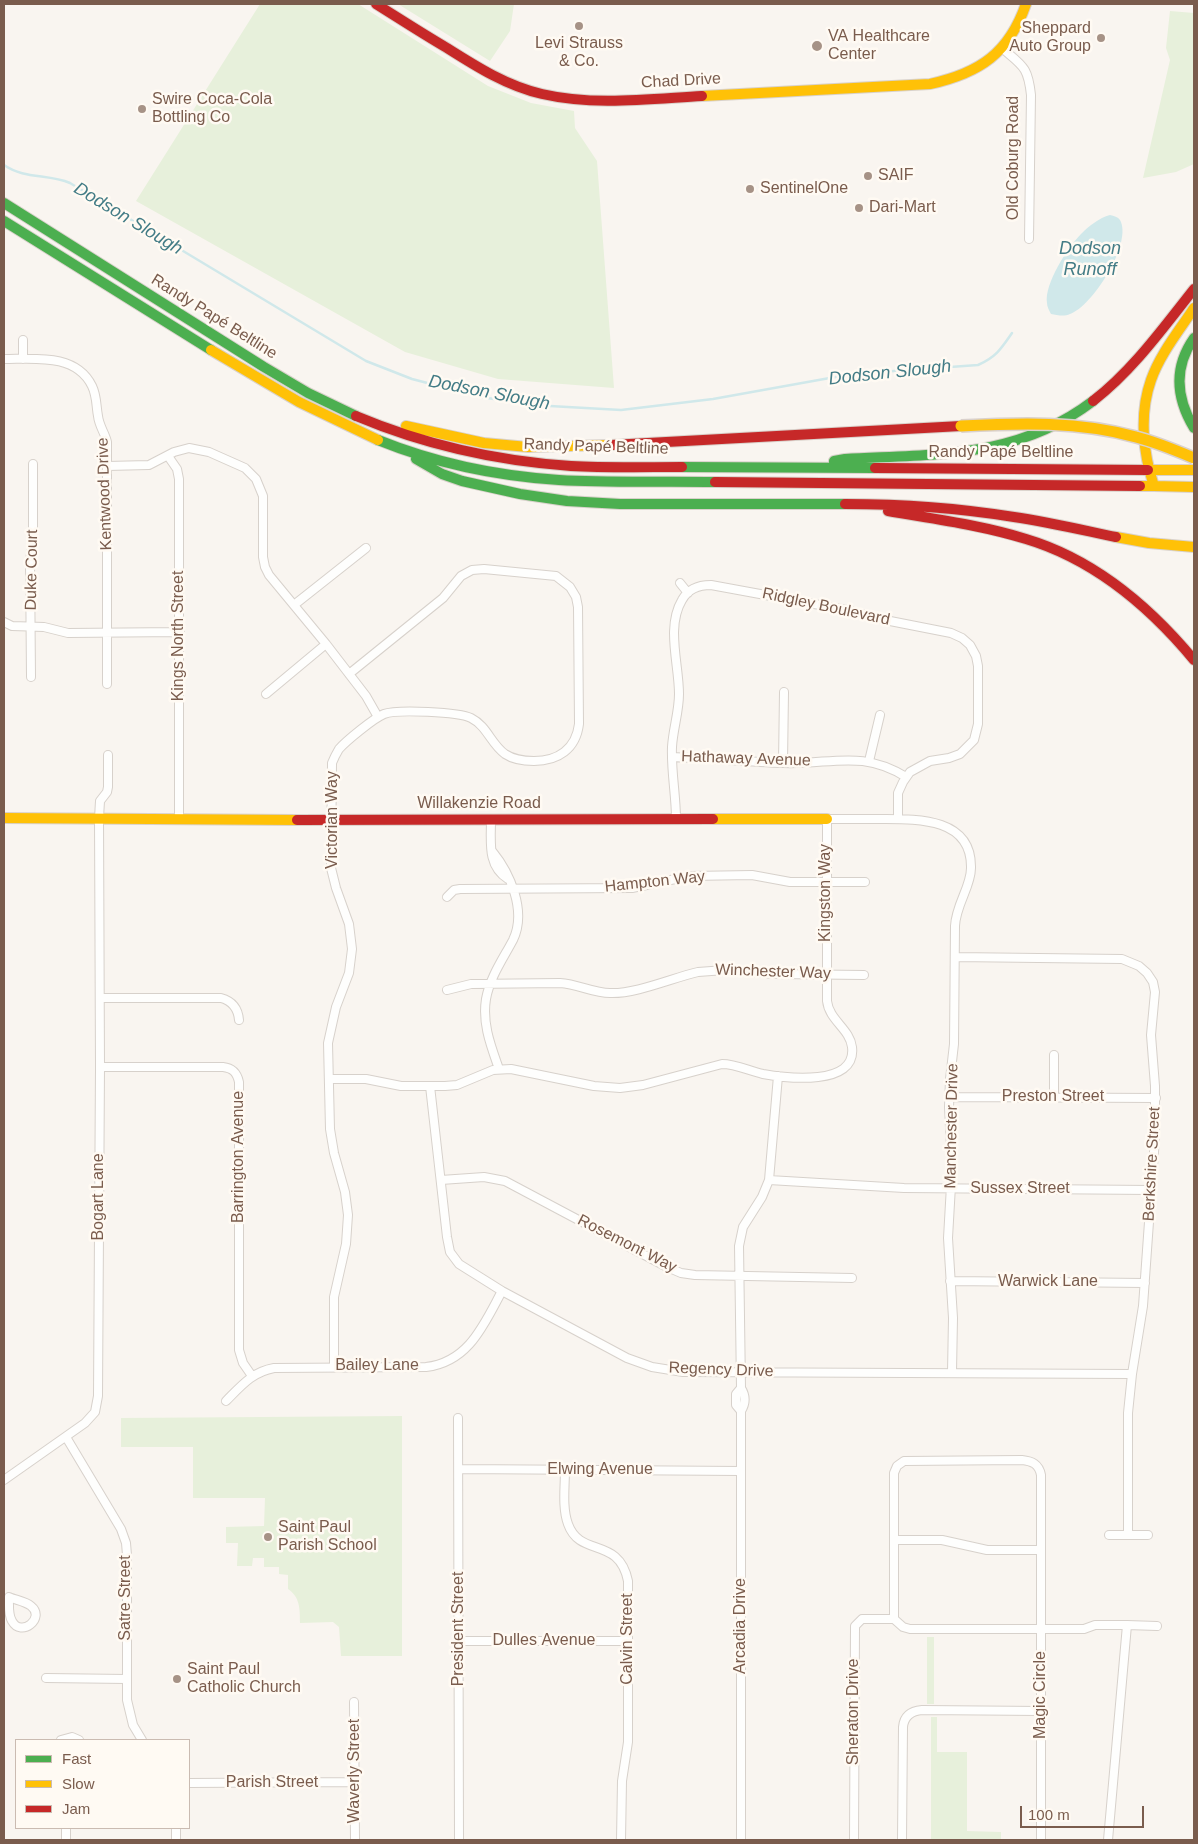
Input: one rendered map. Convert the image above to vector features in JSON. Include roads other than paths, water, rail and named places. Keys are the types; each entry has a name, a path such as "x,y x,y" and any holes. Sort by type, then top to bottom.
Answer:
{"main road":[{"name":"Chad Drive","path":"376,4 495,77 532,92 575,100 615,100 930,84 962,76 990,61 1002,49"},
{"path":"1002,49 1020,20 1026,4"},
{"name":"Randy Papé Beltline","path":"4,203 280,378 367,421 402,434 478,454 520,461 573,466 1194,470"},
{"name":"Randy Papé Beltline","path":"4,221 231,362 304,405 375,439 425,457 466,466 559,480 1194,487"},
{"path":"808,467 844,459 961,452 997,446 1033,434 1070,417 1098,397 1133,364 1194,289"},
{"path":"1154,486 1148,470 1145,453 1144,428 1150,382 1162,357 1194,308"},
{"path":"210,335 369,413 405,426 484,443 528,447 618,445 1046,423 1101,428 1148,440 1194,458"},
{"path":"1194,338 1184,355 1179,379 1182,404 1194,428"},
{"path":"399,447 420,462 462,481 520,494 567,501 664,504 909,505 959,509 1014,517 1149,543 1194,547"},
{"path":"856,505 965,523 1010,534 1061,552 1092,569 1138,603 1157,619 1194,660"},
{"name":"Willakenzie Road","path":"4,818 179,820 827,819"}],"street":[{"name":"Old Coburg Road","path":"1002,49 1024,68 1030,81 1029,239"},
{"path":"23,340 23,359"},
{"name":"Kentwood Drive","path":"4,359 55,360 64,362 75,368 88,380 95,392 98,417 106,436 107,684"},
{"path":"107,466 149,466 183,449 200,450 241,466 256,480 262,491 263,557 269,575 366,696 378,717"},
{"name":"Kings North Street","path":"168,456 177,469 179,479 179,820"},
{"name":"Duke Court","path":"31,677 30,561 33,540 33,464"},
{"path":"294,605 366,548"},
{"name":"Victorian Way","path":"334,1366 334,1297 346,1244 348,1215 345,1192 331,1136 328,1043 336,1007 349,973 352,949 349,924 332,875 331,775 334,758 345,743 378,717 392,713 460,714 482,726 498,747 512,758 523,761 552,759 563,754 575,740 579,724 578,607 576,597 561,578 551,574 484,569 469,571 461,576 443,598 349,674"},
{"path":"676,820 676,796 672,757 678,696 675,647 676,622 679,606 688,593 680,583"},
{"name":"Ridgley Boulevard","path":"688,593 700,586 722,586 944,631 957,635 967,641 974,650 978,666 978,724 974,740 960,754 924,763 915,768 906,777"},
{"path":"4,622 12,626 47,628 68,633 180,632"},
{"path":"266,694 326,644"},
{"path":"783,763 784,692"},
{"path":"869,761 880,715"},
{"name":"Bogart Lane","path":"66,1437 92,1416 95,1412 98,1396 99,818 100,801 108,787 108,756"},
{"name":"Hathaway Avenue","path":"672,757 783,763 844,760 869,761 906,777"},
{"path":"898,819 898,793 906,777"},
{"name":"Willakenzie Road","path":"827,819 927,820 952,830"},
{"name":"Kingston Way","path":"827,819 826,974 828,1009 851,1043 851,1057 847,1066"},
{"path":"491,820 492,861 499,874 508,879 518,908 518,927 514,939 490,983 485,1008 485,1023 499,1070"},
{"name":"Manchester Drive","path":"952,830 965,844 971,865 969,882 956,912 954,1044 949,1097 952,1155 948,1238 953,1318 952,1372"},
{"name":"Hampton Way","path":"447,897 456,889 632,888 690,876 752,875 786,881 865,882"},
{"name":"Berkshire Street","path":"955,957 1115,958 1127,960 1139,966 1150,977 1155,992 1151,1036 1156,1098 1152,1190 1145,1283 1132,1374 1128,1423 1128,1535"},
{"name":"Winchester Way","path":"448,990 466,984 566,983 600,992 612,993 629,991 710,970 774,974 864,975"},
{"path":"100,998 221,998 231,1002 238,1011 239,1020"},
{"path":"1054,1055 1054,1097"},
{"path":"329,1079 361,1079 401,1086 457,1085 487,1072 522,1070 607,1088 637,1087 722,1064 730,1064 758,1073 778,1076 829,1075 839,1072 847,1066 855,1072"},
{"name":"Barrington Avenue","path":"100,1067 223,1067 234,1069 238,1082 239,1350 243,1363 252,1376"},
{"name":"Arcadia Drive","path":"742,1840 741,1411 745,1406 744,1394 741,1388 739,1246 741,1232 764,1193 769,1180 778,1076"},
{"name":"Regency Drive","path":"430,1086 447,1237 452,1256 464,1269 626,1358 642,1364 676,1371 1132,1374"},
{"name":"Preston Street","path":"949,1097 1156,1098"},
{"name":"Rosemont Way","path":"441,1180 484,1177 505,1181 674,1270 695,1274 852,1278"},
{"name":"Sussex Street","path":"769,1180 886,1188 1152,1190"},
{"name":"Warwick Lane","path":"950,1281 1145,1283"},
{"name":"Bailey Lane","path":"226,1401 252,1376 260,1371 274,1368 334,1366 426,1367 450,1360 464,1351 475,1340 502,1290"},
{"name":"President Street","path":"458,1418 459,1840"},
{"path":"4,1480 66,1437"},
{"name":"Satre Street","path":"66,1437 121,1529 126,1543 127,1700 130,1718 135,1731 141,1739"},
{"name":"Magic Circle","path":"894,1540 894,1473 900,1463 908,1460 1022,1460 1032,1462 1040,1469 1041,1840"},
{"name":"Elwing Avenue","path":"459,1469 741,1470"},
{"name":"Calvin Street","path":"565,1470 565,1515 571,1530 576,1538 584,1543 613,1554 619,1559 628,1581 628,1742 622,1781 621,1840"},
{"path":"1110,1535 1148,1535"},
{"path":"1041,1550 987,1550 942,1540 894,1540 894,1620 910,1630 1084,1630 1095,1625 1157,1626"},
{"path":"4,1589 9,1597"},
{"name":"Sheraton Drive","path":"854,1840 854,1626 862,1619 894,1620"},
{"path":"1108,1840 1127,1625"},
{"name":"Dulles Avenue","path":"459,1641 628,1641"},
{"path":"46,1678 126,1679"},
{"name":"Waverly Street","path":"354,1702 355,1840"},
{"path":"902,1840 903,1724 907,1716 922,1710 1041,1711"},
{"path":"65,1739 72,1737 77,1739"},
{"name":"Parish Street","path":"190,1783 355,1782"}],"water":[{"name":"Dodson Runoff","path":"1110,215 1120,220 1122,230 1121,243 1108,273 1089,300 1079,309 1070,314 1060,316 1051,314 1047,306 1047,295 1058,266 1084,231 1098,220"}],"waterway":[{"name":"Dodson Slough","path":"4,165 20,172 70,183 366,361 412,379 481,397 532,405 621,410 713,399 852,374 978,365 998,352 1012,333"}],"place":[{"name":"Levi Strauss & Co.","path":"579,26"},
{"name":"Sheppard Auto Group","path":"1101,38"},
{"name":"VA Healthcare Center","path":"817,46"},
{"name":"Swire Coca-Cola Bottling Co","path":"142,109"},
{"name":"SAIF","path":"868,176"},
{"name":"SentinelOne","path":"750,189"},
{"name":"Dari-Mart","path":"859,208"},
{"name":"Saint Paul Parish School","path":"268,1537"},
{"name":"Saint Paul Catholic Church","path":"177,1679"}]}
